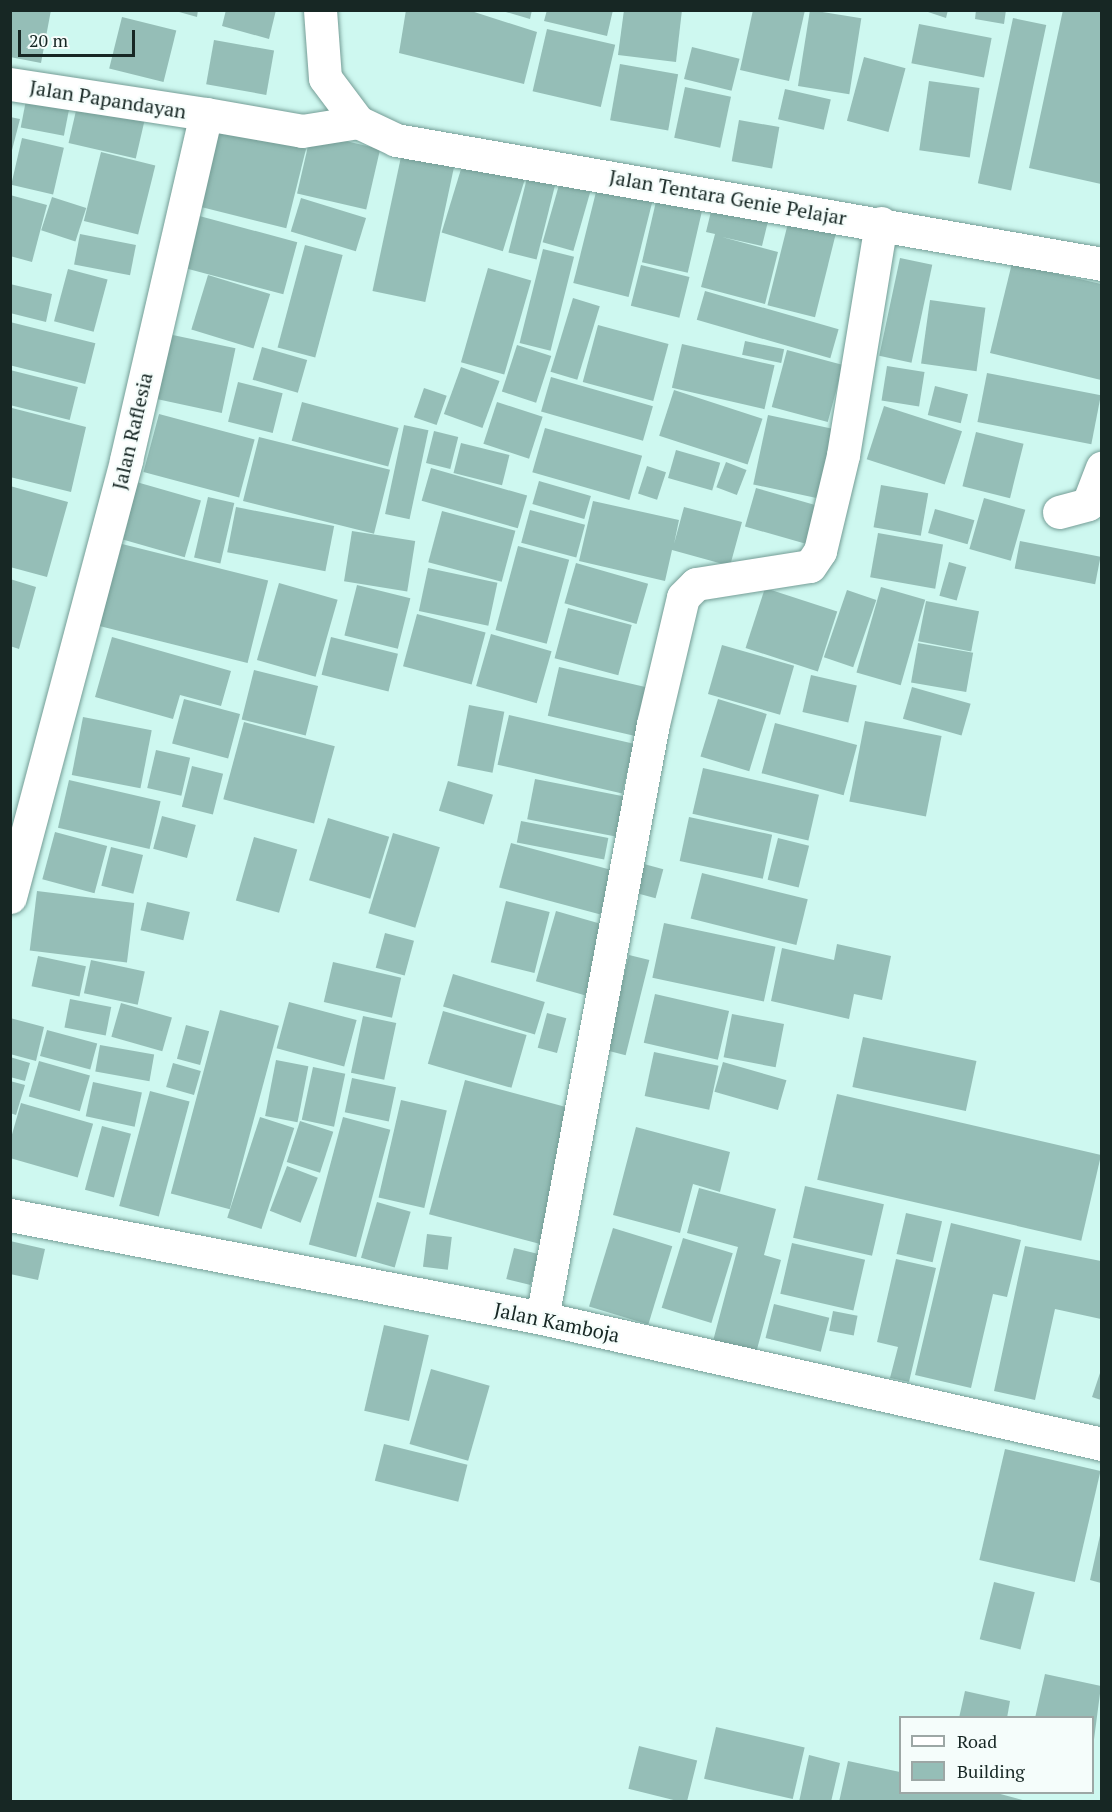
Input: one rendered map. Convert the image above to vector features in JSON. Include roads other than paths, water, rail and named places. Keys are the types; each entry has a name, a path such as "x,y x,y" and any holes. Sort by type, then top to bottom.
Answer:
{"street":[{"path":"206,114 302,131 358,122 325,78 320,10"},
{"name":"Jalan Papandayan","path":"10,84 206,114"},
{"name":"Jalan Raflesia","path":"10,897 126,460 206,114"},
{"name":"Jalan Tentara Genie Pelajar","path":"358,122 396,140 882,223 1101,264"},
{"path":"542,1318 653,724 683,597 696,584 810,566 820,551 833,507 882,223"},
{"path":"1059,512 1088,504 1101,468"},
{"name":"Jalan Kamboja","path":"10,1215 542,1318 1101,1444"}]}
